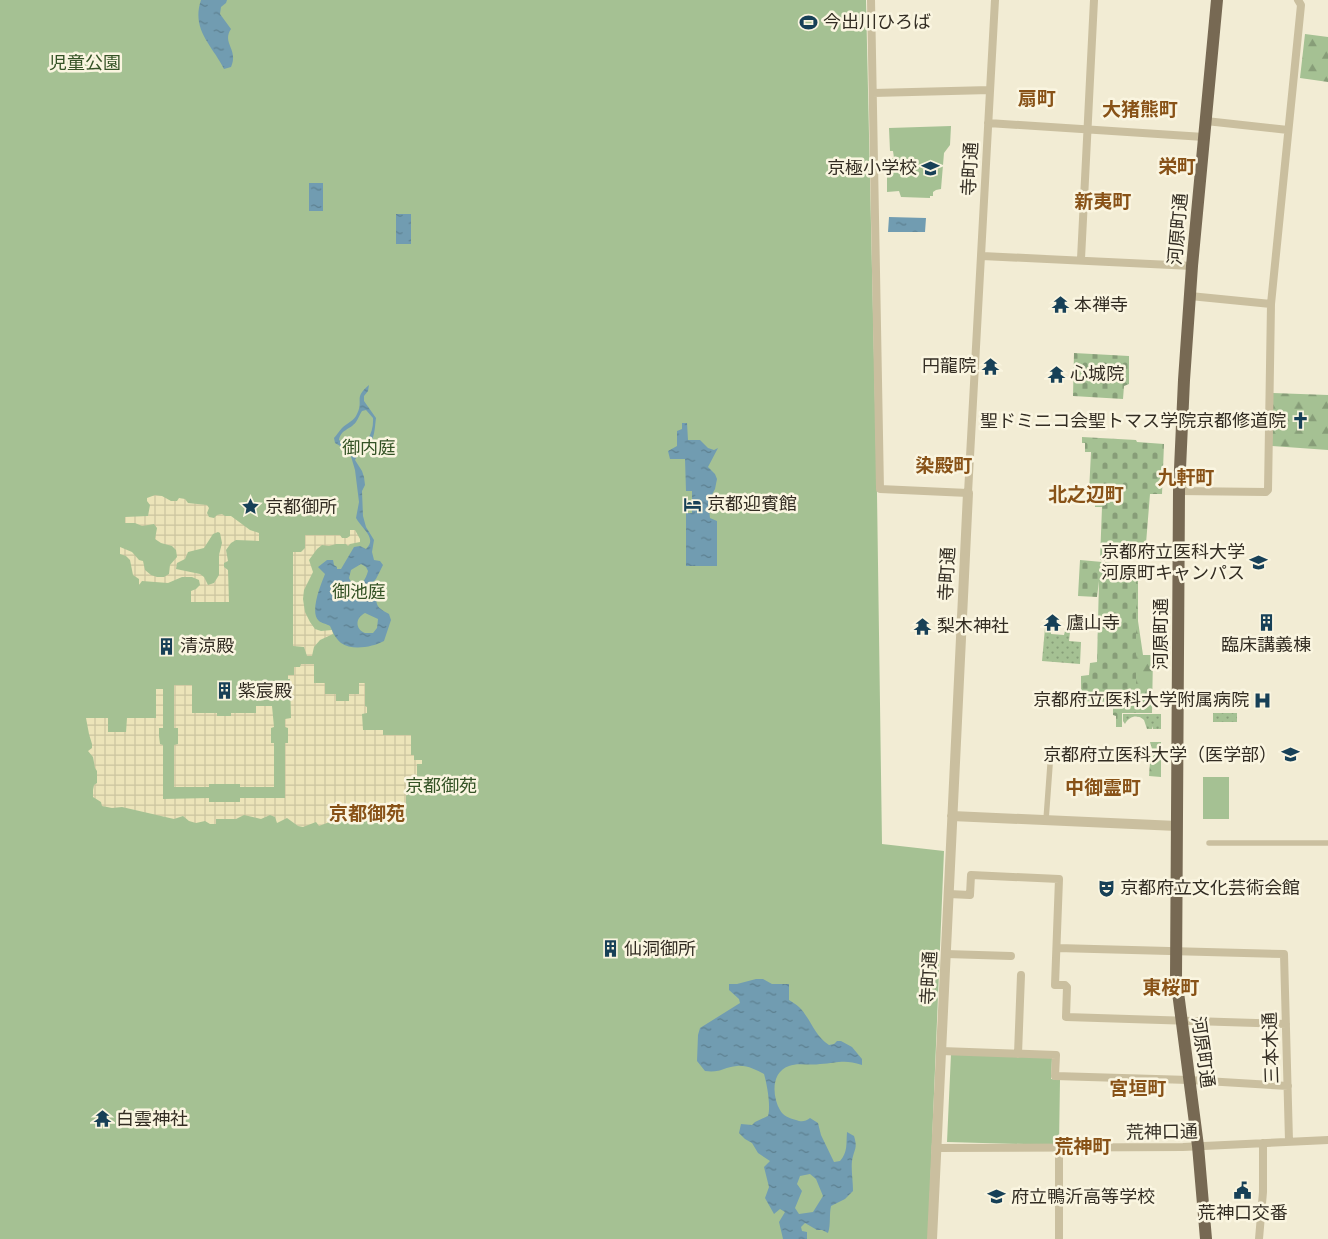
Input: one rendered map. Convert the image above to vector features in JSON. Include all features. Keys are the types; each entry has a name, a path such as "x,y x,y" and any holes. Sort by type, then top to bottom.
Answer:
{"main road":[{"name":"河原町通","path":"1206,1239 1198,1146 1176,977 1179,491 1192,266 1217,0"}],"street":[{"path":"871,0 880,489 968,493"},
{"name":"寺町通","path":"932,1239 968,493 995,0"},
{"path":"1081,259 1094,0"},
{"path":"1179,491 1266,492 1268,490 1271,304 1299,2"},
{"path":"873,93 990,90"},
{"path":"1206,121 1288,130"},
{"path":"988,123 1204,137"},
{"path":"982,256 1081,259 1192,266"},
{"path":"1190,296 1271,304"},
{"path":"1046,820 1050,765"},
{"path":"952,816 1177,826"},
{"path":"1209,843 1328,843"},
{"path":"949,894 970,895 972,875 1059,879 1055,985 1065,985 1067,987 1066,1017 1286,1024"},
{"path":"1057,948 1176,952"},
{"name":"三本木通","path":"1176,952 1284,954 1289,1141"},
{"path":"946,954 1011,956"},
{"path":"1018,1054 1021,975"},
{"path":"941,1051 1056,1055 1055,1076 1189,1080 1288,1086"},
{"name":"荒神口通","path":"936,1148 1132,1148 1328,1140"},
{"path":"1259,1239 1263,1192 1263,1143"},
{"path":"1059,1147 1059,1239"}],"green space":[{"name":"京都御苑","path":"0,0 866,0 877,494 882,844 944,851 928,1239 0,1239"},
{"path":"1305,34 1328,37 1328,82 1300,78"},
{"path":"951,126 950,145 944,153 941,189 933,192 933,196 930,196 930,198 901,197 899,191 887,192 887,168 891,158 894,158 893,151 890,151 889,128"},
{"path":"1074,353 1129,356 1129,384 1124,386 1123,399 1073,396"},
{"name":"聖ドミニコ会聖トマス学院京都修道院","path":"1273,393 1328,395 1328,450 1272,446"},
{"path":"1082,437 1136,440 1137,442 1164,444 1162,494 1150,494 1145,556 1112,553 1110,561 1100,560 1102,507 1095,507 1095,493 1089,492 1091,452 1085,452 1085,443 1082,443"},
{"path":"1080,560 1136,565 1136,713 1122,713 1122,727 1116,727 1116,716 1113,715 1113,702 1081,701 1081,676 1089,675 1090,663 1097,662 1099,581 1097,597 1078,596"},
{"path":"1133,566 1138,566 1138,621 1143,655 1153,655 1152,713 1123,713"},
{"path":"1045,628 1051,629 1051,634 1064,635 1065,631 1070,632 1069,641 1081,642 1080,664 1042,661"},
{"path":"1213,713 1237,713 1237,722 1213,722"},
{"path":"1123,714 1161,714 1161,729 1153,729 1153,726 1152,729 1147,729 1144,720 1136,717 1129,719 1125,724"},
{"path":"1150,742 1161,742 1161,777 1149,776 1150,762 1154,755"},
{"path":"1203,777 1229,777 1229,819 1203,819"},
{"path":"951,1054 1052,1058 1051,1079 1060,1080 1059,1145 947,1142"}],"shaded area":[{"path":"155,495 162,496 171,501 177,501 179,498 185,499 188,503 207,505 209,517 214,518 222,514 231,516 250,530 259,533 259,541 236,540 226,550 228,561 224,563 224,567 228,570 229,602 191,602 191,591 200,585 199,580 192,577 182,577 168,583 142,581 139,585 139,579 133,575 130,560 120,554 120,547 132,552 139,560 143,561 145,570 157,577 164,577 169,574 170,565 177,557 176,550 172,546 155,539 157,528 154,524 142,526 135,523 125,523 125,517 148,516 150,505 147,498","holes":["220,533 222,543 219,555 219,575 214,583 208,585 200,574 176,569 177,563 185,559 188,552 204,548 213,534"]},
{"path":"350,530 355,530 360,542 348,546 346,544 322,545 309,560 313,572 304,590 305,612 315,629 321,631 332,630 333,634 320,640 314,647 312,656 307,656 304,647 293,646 293,552 301,552 305,548 305,535 340,535 342,538 347,538 350,536"},
{"path":"301,664 314,664 314,683 325,683 325,694 336,694 336,701 349,701 349,694 359,694 359,683 365,683 365,706 367,707 367,713 362,714 363,730 383,730 383,735 411,735 411,755 414,755 414,760 422,760 422,764 417,764 417,782 422,783 422,789 408,793 406,796 406,807 396,810 383,810 383,807 376,807 376,810 359,810 359,818 349,818 346,820 345,818 340,818 319,826 316,822 303,827 298,826 287,818 277,823 275,817 270,815 261,819 244,815 236,819 216,819 216,824 210,824 205,821 196,823 189,821 183,816 174,819 122,807 102,806 101,802 93,797 94,785 97,783 97,771 93,757 88,751 92,748 92,744 86,718 108,718 108,732 126,732 127,718 156,718 156,689 163,689 163,728 159,728 159,736 160,744 163,745 163,799 209,798 209,802 240,802 240,798 285,798 285,743 288,743 288,728 285,727 285,719 291,718 290,679 288,679 288,675 294,675 294,667 300,667"},
{"path":"174,685 192,685 192,713 217,713 217,716 231,716 231,713 256,713 256,706 272,706 274,727 271,728 271,743 274,743 274,787 240,787 240,784 209,784 209,787 174,787 174,745 178,744 178,728 174,728"}],"water":[{"path":"201,0 227,0 221,7 220,14 231,29 228,41 233,55 231,67 224,69 204,37 199,20"},
{"path":"309,183 323,183 323,211 309,211"},
{"path":"396,214 411,214 411,244 396,244"},
{"path":"889,217 926,218 925,232 888,232"},
{"path":"369,385 364,401 376,418 375,430 371,442 355,460 364,477 365,485 362,491 363,516 366,527 374,540 372,552 374,560 380,561 383,565 369,589 376,592 378,606 389,614 391,620 384,641 374,645 351,647 341,643 330,626 319,621 316,617 315,605 325,574 318,567 327,560 333,560 337,569 341,569 354,547 360,546 366,549 370,541 367,533 356,518 359,502 355,470 350,453 335,443 334,438 356,416 359,409 360,396","holes":["366,410 373,418 371,434 366,443 354,452 339,440 340,436 354,425 362,411","361,564 366,567 368,571 363,583 354,586 349,578 351,570","365,613 378,619 377,628 373,633 365,633 359,629 358,620"]},
{"path":"682,423 687,423 688,440 700,440 708,448 714,450 718,448 708,467 717,479 715,489 708,502 710,518 717,521 717,566 686,566 686,513 692,513 692,491 686,491 685,459 670,459 668,451 677,446 677,431 682,429"},
{"path":"763,979 772,984 789,984 789,1000 798,1006 824,1041 829,1045 841,1041 852,1047 862,1059 862,1065 846,1062 793,1065 783,1069 776,1079 775,1092 777,1104 781,1112 798,1121 805,1121 810,1118 818,1123 821,1135 834,1162 840,1161 844,1154 847,1132 854,1136 856,1146 852,1164 853,1191 845,1199 831,1206 828,1233 817,1230 805,1223 801,1227 802,1231 807,1232 807,1239 783,1239 779,1222 785,1212 780,1209 774,1214 765,1198 769,1187 764,1167 770,1161 758,1153 752,1143 739,1133 741,1124 752,1125 768,1116 769,1101 764,1074 744,1066 705,1071 697,1061 700,1028 740,1003 739,999 729,990 729,984","holes":["810,1174 816,1179 823,1196 813,1212 799,1214 795,1208 802,1191 797,1184 800,1176"]}],"place":[{"name":"今出川ひろば","path":"809,22"},
{"name":"京極小学校","path":"931,168"},
{"name":"本禅寺","path":"1060,305"},
{"name":"円龍院","path":"990,366"},
{"name":"心城院","path":"1056,374"},
{"name":"聖ドミニコ会聖トマス学院京都修道院","path":"1300,421"},
{"name":"京都迎賓館","path":"693,504"},
{"name":"京都御所","path":"251,507"},
{"name":"京都府立医科大学 河原町キャンパス","path":"1259,562"},
{"name":"臨床講義棟","path":"1266,622"},
{"name":"廬山寺","path":"1052,623"},
{"name":"梨木神社","path":"923,626"},
{"name":"清涼殿","path":"166,646"},
{"name":"紫宸殿","path":"224,691"},
{"name":"京都府立医科大学附属病院","path":"1263,700"},
{"name":"京都府立医科大学（医学部）","path":"1291,755"},
{"name":"京都府立文化芸術会館","path":"1106,888"},
{"name":"仙洞御所","path":"610,949"},
{"name":"白雲神社","path":"102,1119"},
{"name":"荒神口交番","path":"1243,1190"},
{"name":"府立鴨沂高等学校","path":"997,1197"}],"district":[{"name":"扇町","path":"1037,98"},
{"name":"大猪熊町","path":"1140,109"},
{"name":"栄町","path":"1177,166"},
{"name":"新夷町","path":"1103,201"},
{"name":"染殿町","path":"944,465"},
{"name":"九軒町","path":"1186,477"},
{"name":"北之辺町","path":"1086,494"},
{"name":"中御霊町","path":"1103,787"},
{"name":"京都御苑","path":"367,813"},
{"name":"東桜町","path":"1171,987"},
{"name":"宮垣町","path":"1138,1088"},
{"name":"荒神町","path":"1083,1146"}],"park label":[{"name":"児童公園","path":"85,63"},
{"name":"御内庭","path":"369,448"},
{"name":"御池庭","path":"359,592"}]}
